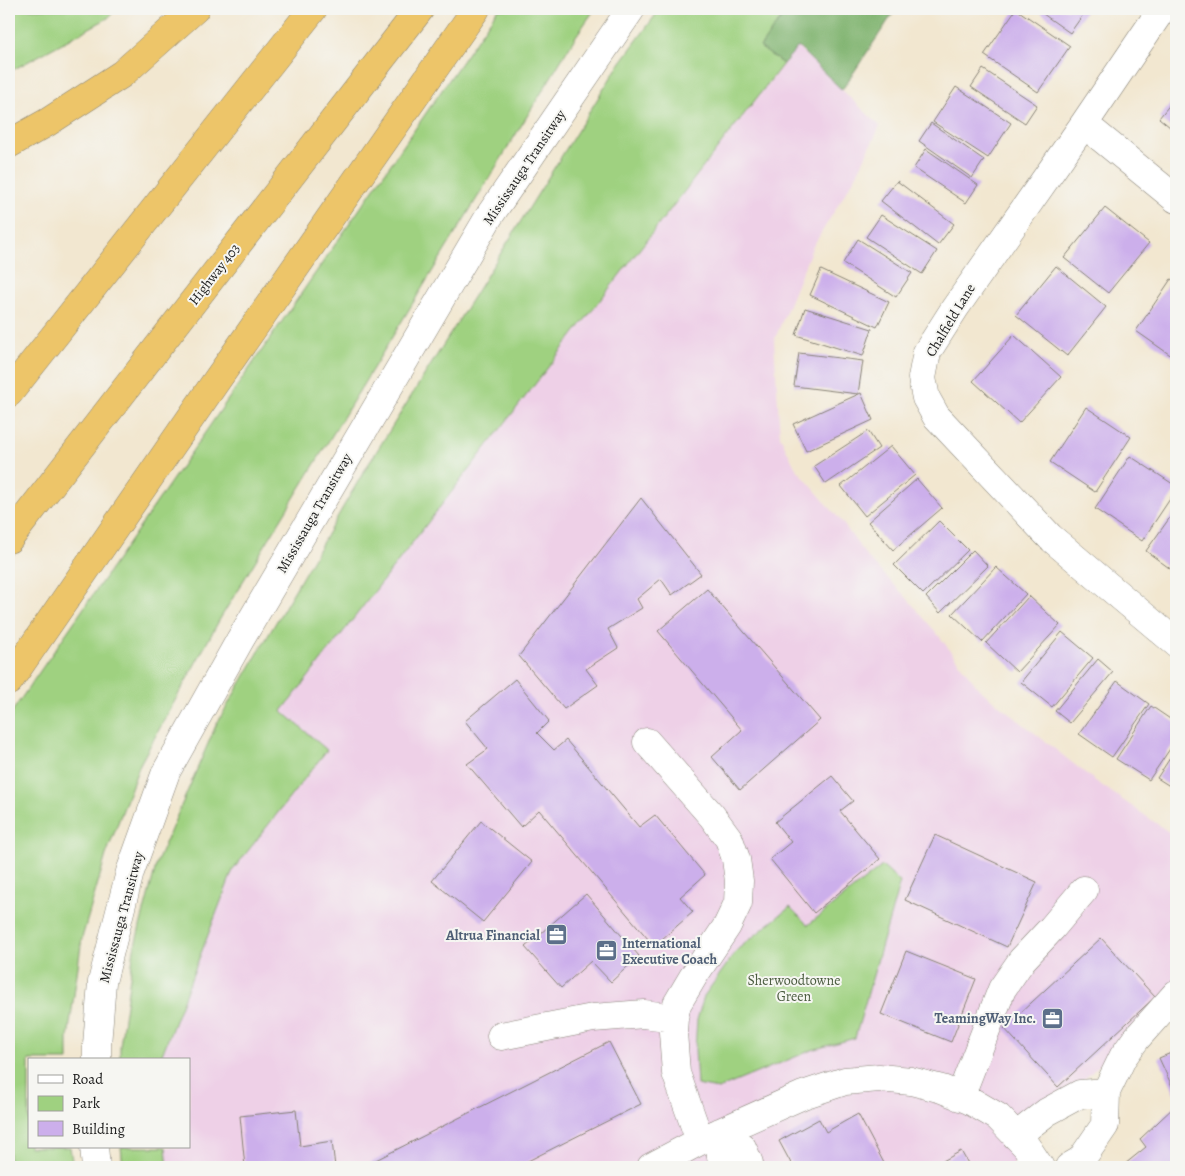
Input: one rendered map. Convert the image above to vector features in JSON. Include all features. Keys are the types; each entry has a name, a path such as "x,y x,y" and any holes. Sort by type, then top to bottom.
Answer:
{"highway":[{"path":"9,144 55,118 122,74 194,9"},
{"path":"9,393 313,9"},
{"name":"Highway 403","path":"9,539 420,9"},
{"path":"9,681 476,9"}],"street":[{"name":"Mississauga Transitway","path":"97,1058 102,982 130,872 166,772 240,640 490,215 631,9"},
{"name":"Chalfield Lane","path":"1162,9 1084,124 954,308 927,352 922,378 926,398 936,416 1050,537 1176,643"},
{"path":"1084,124 1176,199"},
{"path":"647,742 712,816 729,839 736,859 739,881 738,903 727,926 677,1004 673,1032 676,1073 726,1167"},
{"path":"960,1097 1002,989 1022,960 1084,890"},
{"path":"1069,1167 1081,1160 1105,1125 1106,1092 1123,1057 1136,1038 1176,994"},
{"path":"501,1036 593,1018 644,1014 674,1018"},
{"path":"652,1167 710,1137 803,1095 845,1081 879,1078 911,1081 942,1089 969,1100 998,1117 1026,1146 1040,1167"},
{"path":"1016,1136 1047,1112 1080,1094 1106,1092"},
{"path":"710,1137 742,1147 749,1167"},
{"path":"94,1148 96,1167"}],"shaded area":[{"path":"797,47 880,126 857,174 812,248 774,341 780,436 795,467 842,522 867,557 906,597 939,636 979,689 1094,780 1176,837 1176,992 1053,1109 1010,1167 168,1167 166,1148 190,1148 190,1058 161,1058 233,870 327,751 282,711"}],"green space":[{"path":"9,9 117,9 108,18 9,72"},
{"path":"498,9 595,9 576,36 220,619 140,764 106,855 82,938 68,1038 68,1058 28,1058 28,1148 70,1148 73,1167 9,1167 9,716"},
{"path":"660,9 788,9 760,47 783,64 282,711 327,750 233,870 161,1058 120,1058 120,1046 134,949 157,862 216,725 363,473 618,66"},
{"path":"788,9 896,9 842,90 798,47 783,64 760,47"},
{"name":"Sherwoodtowne Green","path":"882,866 900,882 855,1038 812,1050 718,1089 697,1085 695,1049 697,1020 704,996 738,949 790,907 808,925"},
{"path":"121,1148 166,1148 168,1167 123,1167"}],"building":[{"path":"1016,9 1070,46 1038,92 984,55"},
{"path":"1036,9 1087,9 1070,33"},
{"path":"983,69 1037,105 1025,123 971,87"},
{"path":"956,87 1011,123 988,158 933,122"},
{"path":"1176,97 1176,132 1159,118"},
{"path":"931,123 984,160 972,178 919,141"},
{"path":"926,149 978,185 966,203 914,168"},
{"path":"897,181 954,224 938,245 881,201"},
{"path":"1105,208 1149,243 1108,293 1064,258"},
{"path":"881,215 937,251 922,274 866,237"},
{"path":"858,239 912,273 896,297 843,263"},
{"path":"1056,266 1106,307 1067,356 1016,315"},
{"path":"821,270 889,302 877,327 810,295"},
{"path":"1171,279 1176,282 1176,359 1136,331"},
{"path":"805,308 872,329 863,356 796,335"},
{"path":"1014,335 1061,377 1019,423 973,381"},
{"path":"799,353 863,361 858,394 794,386"},
{"path":"861,393 873,420 806,451 793,424"},
{"path":"1086,407 1131,437 1095,492 1050,462"},
{"path":"868,431 879,448 826,484 814,466"},
{"path":"891,446 915,475 865,516 841,486"},
{"path":"1130,456 1176,486 1176,490 1142,541 1095,509"},
{"path":"917,479 942,508 893,550 868,522"},
{"path":"641,498 701,574 672,595 661,579 637,599 642,608 608,629 618,648 586,669 598,685 564,709 519,656"},
{"path":"1176,509 1176,573 1146,551"},
{"path":"939,521 968,550 923,594 894,565"},
{"path":"973,550 988,566 940,613 926,597"},
{"path":"996,567 1026,594 982,642 952,614"},
{"path":"707,589 820,720 740,790 712,757 742,730 658,631"},
{"path":"1029,596 1060,625 1017,672 986,643"},
{"path":"1062,632 1093,658 1052,707 1021,682"},
{"path":"1098,659 1113,672 1070,723 1055,711"},
{"path":"515,679 549,721 537,733 554,750 566,740 639,827 655,815 705,875 680,897 693,912 654,946 539,810 521,827 467,764 488,749 465,721"},
{"path":"1117,681 1149,704 1112,757 1079,734"},
{"path":"1151,706 1176,723 1176,740 1149,780 1116,759"},
{"path":"1176,749 1176,790 1157,778"},
{"path":"832,776 853,801 840,811 880,859 814,913 770,859 791,842 775,822"},
{"path":"481,821 532,862 483,922 432,881"},
{"path":"935,835 1037,882 1007,947 905,900"},
{"path":"586,894 639,956 611,982 591,961 561,988 525,947"},
{"path":"1101,938 1155,997 1058,1087 1004,1028"},
{"path":"906,951 976,979 951,1042 881,1014"},
{"path":"609,1042 641,1104 516,1167 364,1166"},
{"path":"1176,1051 1176,1095 1159,1058"},
{"path":"1176,1105 1176,1167 1128,1167 1125,1164 1146,1147 1140,1139"},
{"path":"296,1110 300,1146 332,1141 335,1167 245,1167 240,1116"},
{"path":"858,1114 885,1165 881,1167 793,1167 779,1141 819,1119 826,1132"},
{"path":"961,1151 970,1167 932,1167"}],"place":[{"name":"Altrua Financial","path":"556,935"},
{"name":"International Executive Coach","path":"606,951"},
{"name":"TeamingWay Inc.","path":"1052,1018"}]}
